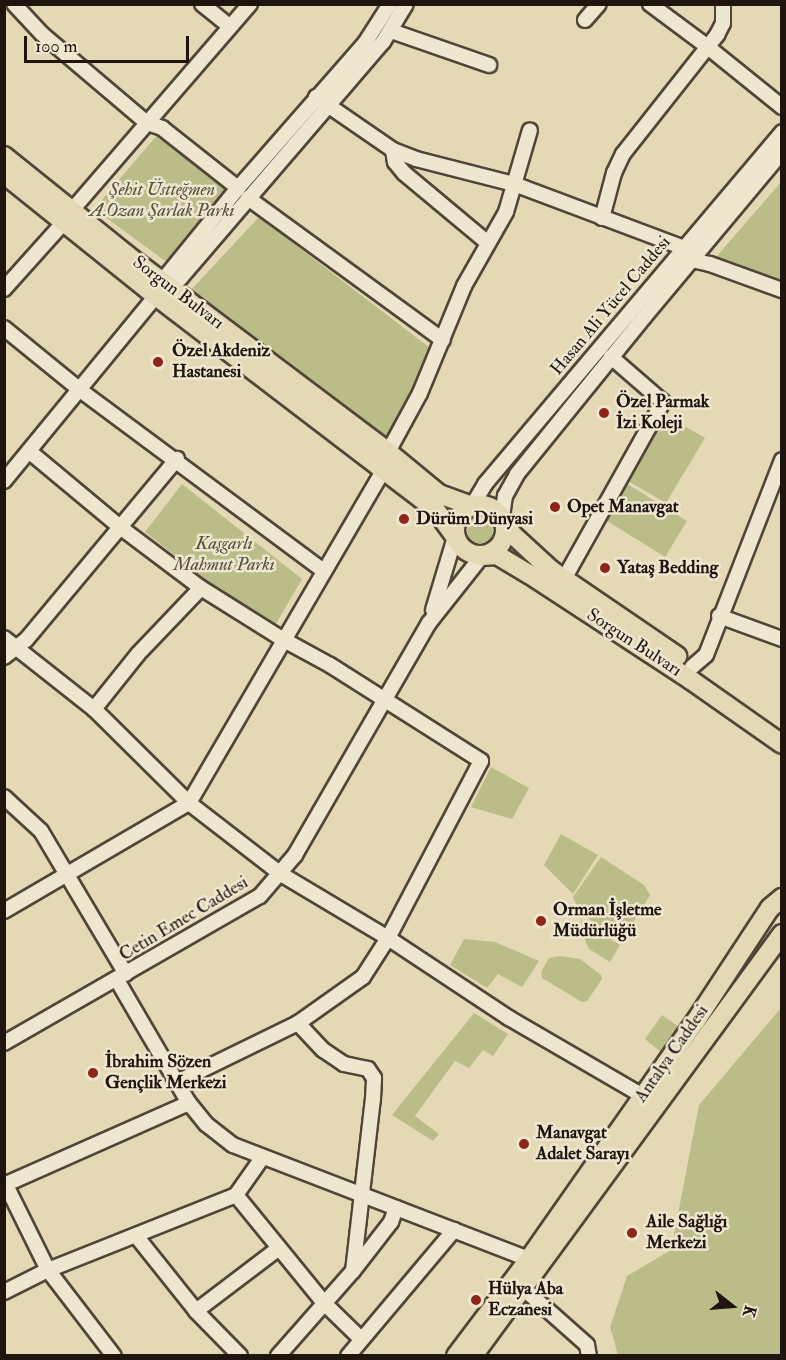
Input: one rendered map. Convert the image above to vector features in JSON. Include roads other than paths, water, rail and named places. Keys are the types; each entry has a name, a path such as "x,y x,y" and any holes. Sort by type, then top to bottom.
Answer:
{"main road":[{"name":"Sorgun Bulvarı","path":"4,156 69,215 386,460 439,494 472,506"},
{"name":"Sorgun Bulvarı","path":"4,174 69,215"},
{"name":"Sorgun Bulvarı","path":"386,460 435,509 455,537"},
{"path":"472,506 489,506 503,521 505,533 498,549 482,556 465,551 455,537 456,522 465,510 472,506"},
{"name":"Sorgun Bulvarı","path":"503,521 512,534 564,579 782,729"},
{"name":"Sorgun Bulvarı","path":"482,556 497,555 529,574 691,680 782,744"},
{"name":"Antalya Caddesi","path":"456,1356 530,1259 770,908 782,898"},
{"name":"Antalya Caddesi","path":"474,1356 782,934"}],"street":[{"path":"14,4 42,34 147,123 162,128 243,193 443,340"},
{"path":"202,4 231,27"},
{"path":"4,289 250,4"},
{"path":"4,481 243,193 316,96 365,43 390,4"},
{"path":"243,193 329,106 391,31 406,4"},
{"path":"585,20 599,4"},
{"path":"650,4 782,107"},
{"path":"602,218 614,173 627,147 709,48 723,22 723,4"},
{"path":"391,31 489,65"},
{"path":"316,96 393,150 416,159 514,184 684,248"},
{"path":"4,911 189,803 324,571 386,460 420,393 464,286 506,212 530,130"},
{"name":"Hasan Ali Yücel Caddesi","path":"472,506 484,484 782,132"},
{"path":"393,150 395,162 404,173 488,243"},
{"name":"Hasan Ali Yücel Caddesi","path":"503,521 505,496 517,474 611,357 782,153"},
{"path":"692,260 710,264 782,290"},
{"path":"4,328 80,390 177,459 324,571"},
{"path":"564,579 663,402 611,357"},
{"path":"30,452 120,527 201,588 284,640 330,665 481,761 388,938 363,977 298,1023 177,1082"},
{"path":"4,657 26,640 177,459"},
{"path":"692,667 706,655 719,616 781,464"},
{"path":"429,623 455,537"},
{"path":"429,623 482,556"},
{"path":"94,709 138,654 201,588"},
{"path":"719,616 782,639"},
{"name":"Cetin Emec Caddesi","path":"4,1043 260,896 280,874 310,830 383,699 429,623"},
{"path":"4,638 94,709 189,803 280,874 388,938 508,1018 643,1096"},
{"path":"4,797 41,831 68,874 177,1082 189,1103 206,1124 233,1145 262,1158 363,1194 530,1259"},
{"path":"298,1023 323,1050 344,1064 368,1069 374,1078 353,1271"},
{"path":"114,1356 48,1270 5,1185 189,1103"},
{"path":"4,1293 48,1270 137,1237 236,1195 262,1158"},
{"path":"236,1195 324,1303 362,1339"},
{"path":"278,1356 353,1271 391,1222 396,1208"},
{"path":"348,1356 454,1230"},
{"path":"137,1237 196,1311 240,1356"},
{"path":"196,1311 279,1248"},
{"path":"524,1289 587,1345 589,1356"}],"place":[{"name":"Özel Akdeniz Hastanesi","path":"158,362"},
{"name":"Özel Parmak İzi Koleji","path":"604,413"},
{"name":"Opet Manavgat","path":"555,507"},
{"name":"Dürüm Dünyasi","path":"404,519"},
{"name":"Yataş Bedding","path":"605,568"},
{"name":"Orman İşletme Müdürlüğü","path":"541,921"},
{"name":"İbrahim Sözen Gençlik Merkezi","path":"93,1073"},
{"name":"Manavgat Adalet Sarayı","path":"524,1144"},
{"name":"Aile Sağlığı Merkezi","path":"632,1233"},
{"name":"Hülya Aba Eczanesi","path":"476,1300"}],"park label":[{"name":"Şehit Üstteğmen A.Ozan Şarlak Parkı","path":"162,201"},
{"name":"Kaşgarlı Mahmut Parkı","path":"224,555"}]}
